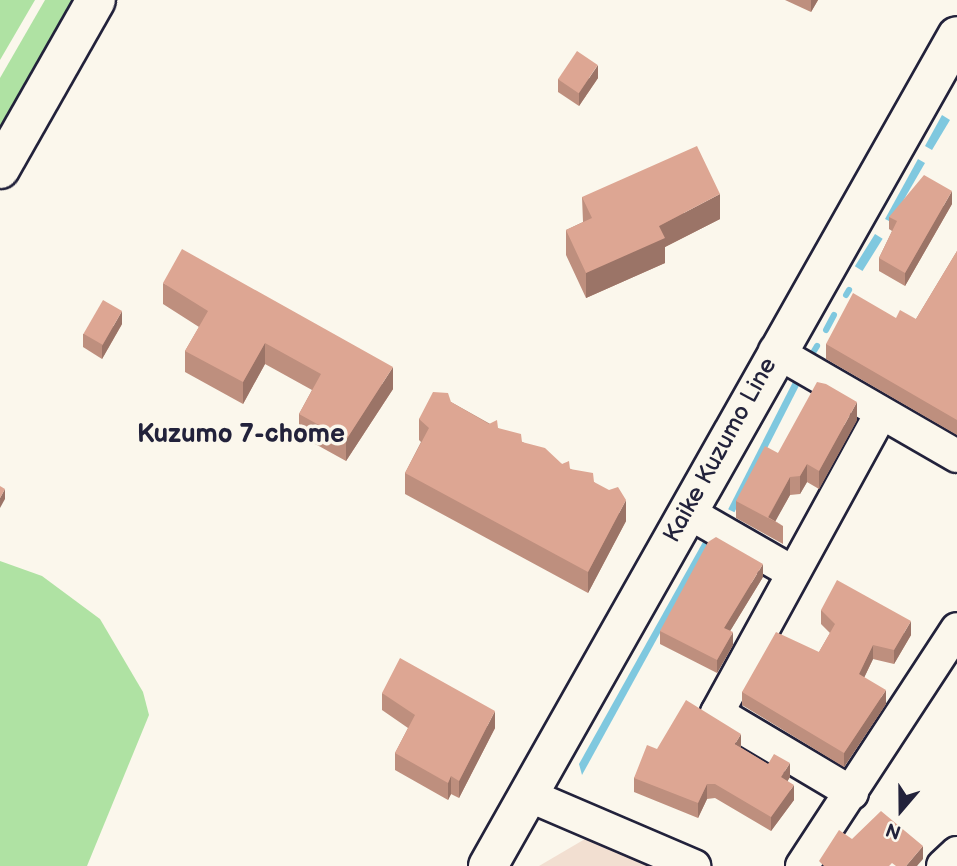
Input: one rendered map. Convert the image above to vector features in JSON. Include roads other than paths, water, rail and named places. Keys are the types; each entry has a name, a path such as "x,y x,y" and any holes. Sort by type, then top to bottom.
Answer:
{"main road":[{"path":"0,169 96,0"},
{"name":"Kaike Kuzumo Line","path":"488,866 775,351 957,36"}],"street":[{"path":"775,351 957,456"},
{"path":"852,793 718,713 792,572 881,414"},
{"path":"686,511 792,572"},
{"path":"802,866 957,629"},
{"path":"528,795 694,866"},
{"path":"943,866 957,853"}],"water":[{"path":"942,115 950,120 932,150 925,146"},
{"path":"918,159 925,163 891,222 885,219"},
{"path":"875,234 883,239 862,271 855,266"},
{"path":"794,380 800,383 734,512 728,509"},
{"path":"703,542 709,544 582,775 579,764"}],"waterway":[{"path":"846,295 849,290"},
{"path":"826,330 834,315"},
{"path":"814,351 817,346"}],"district":[{"name":"Kuzumo 7-chome","path":"241,435"}]}
